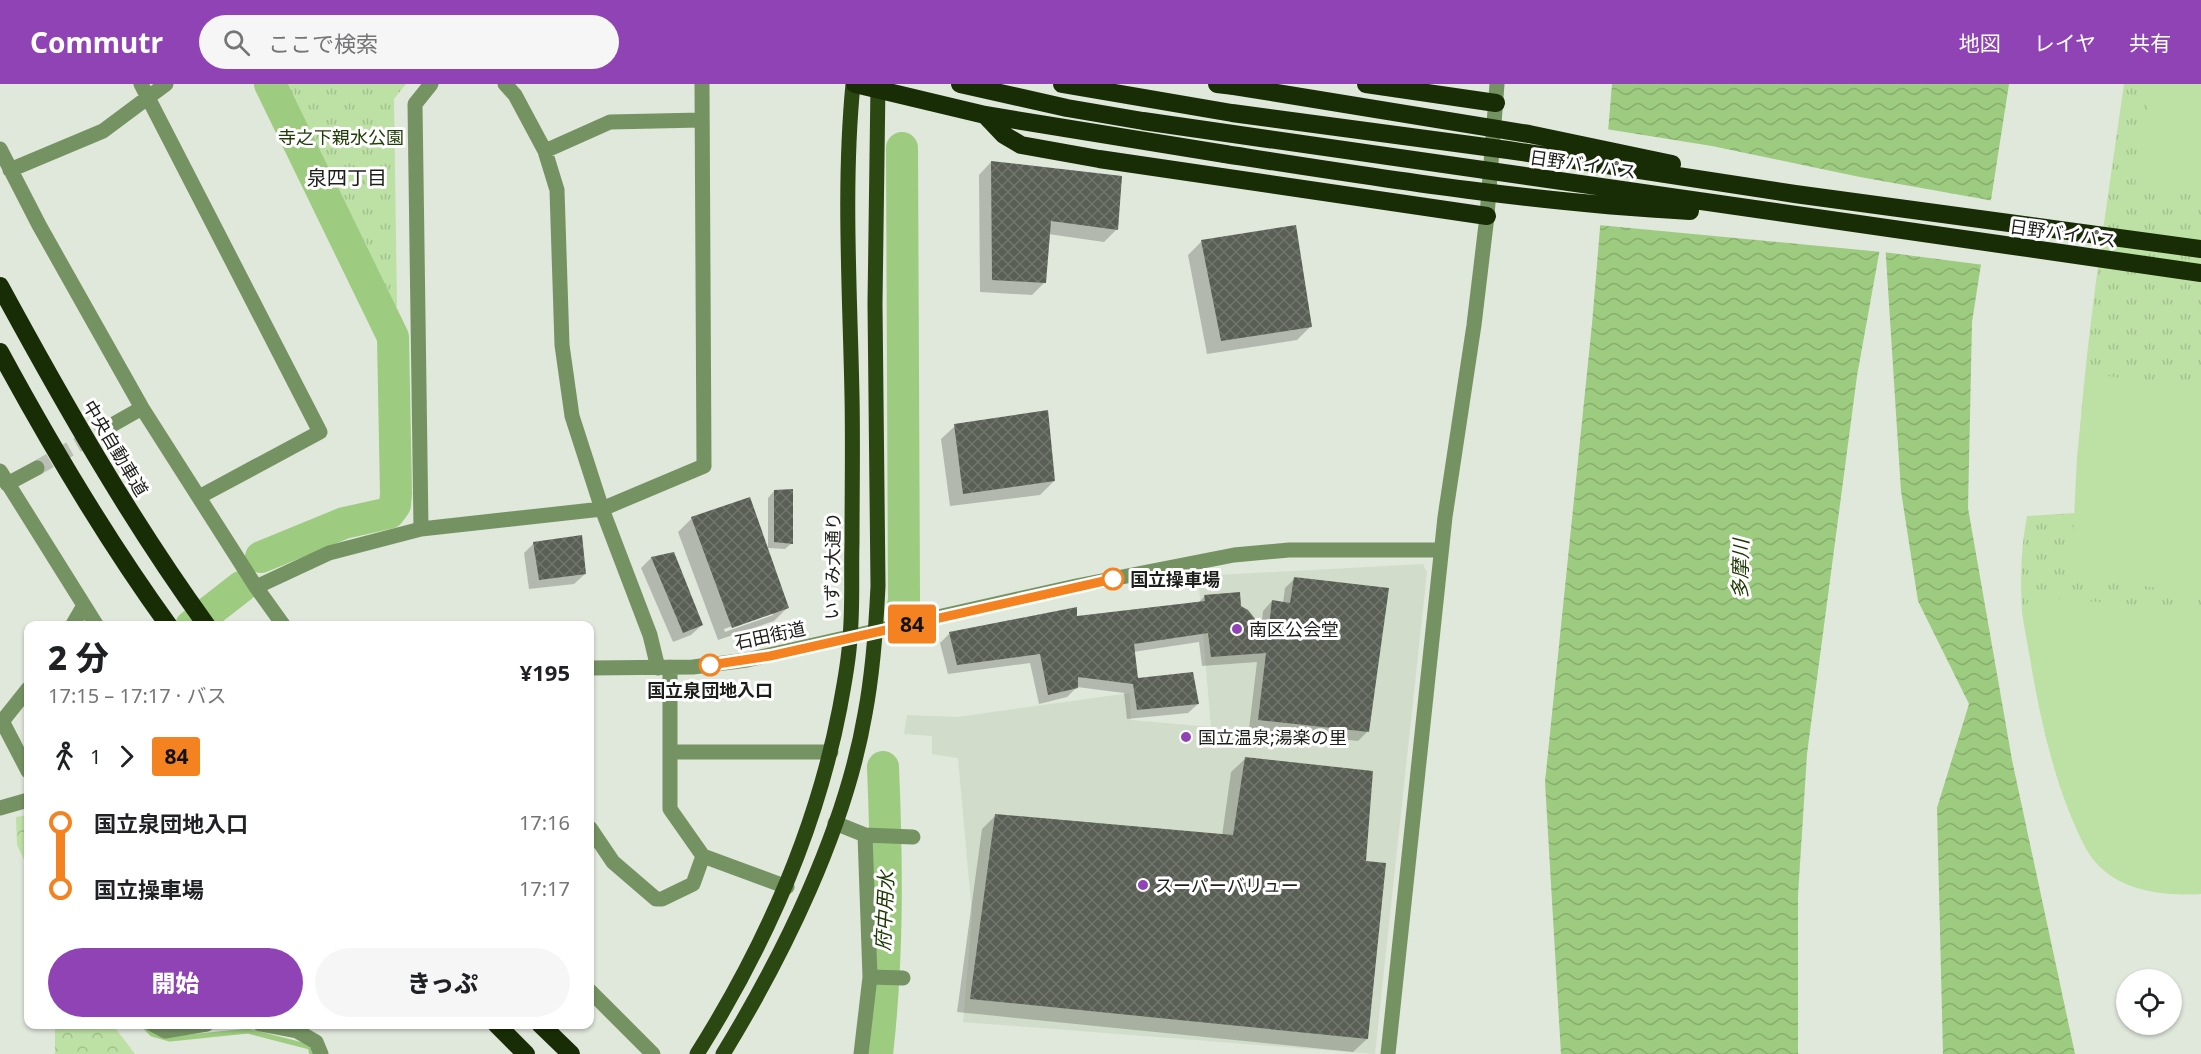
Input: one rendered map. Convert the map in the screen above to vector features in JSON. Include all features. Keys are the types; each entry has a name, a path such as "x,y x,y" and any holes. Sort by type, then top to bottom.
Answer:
{"highway":[{"path":"854,84 878,87 985,115 1416,183 1612,207 1794,216"},
{"name":"日野バイパス","path":"960,84 1048,104 1143,121 2201,273"},
{"name":"日野バイパス","path":"1062,84 1232,113 1508,150 1794,194 2201,249"},
{"path":"1366,84 1496,103"},
{"path":"1226,85 1529,134 1628,153 1794,194"},
{"path":"985,115 1004,135 1021,145 1111,161 1487,216"},
{"name":"中央自動車道","path":"0,286 55,386 121,498 203,621"},
{"path":"0,352 27,402 96,517 166,621"},
{"path":"501,1029 526,1054"},
{"path":"545,1029 571,1054"}],"main road":[{"name":"いずみ大通り","path":"698,1054 741,981 787,887 820,795 831,752 850,638 852,396 849,311 849,133 854,84"},
{"path":"723,1054 757,997 809,890 848,783 865,715 876,632 878,586 875,166 878,87"}],"street":[{"path":"10,170 103,131 144,91 166,84"},
{"path":"421,529 415,104 431,84"},
{"path":"505,84 515,95 545,151 556,190 562,345 572,416 602,509 664,668 670,752 670,808 703,856 787,887"},
{"path":"256,587 329,553 421,529 602,509 704,466 702,84"},
{"path":"1388,1054 1442,550 1487,216 1497,84"},
{"path":"144,91 320,432 199,496"},
{"path":"545,151 610,122 701,120"},
{"path":"0,149 142,408 256,587 280,621"},
{"path":"112,425 142,408"},
{"path":"37,468 4,477 93,621"},
{"name":"石田街道","path":"594,668 664,668 736,662 1076,586 1234,555 1289,550 1442,550"},
{"path":"75,621 83,607"},
{"path":"24,694 1,723 24,764"},
{"path":"670,752 831,752"},
{"path":"0,808 24,801"},
{"path":"835,823 870,835 909,837"},
{"path":"594,834 613,862 656,899 662,899 691,886 701,866 703,856"},
{"path":"861,1054 874,977 870,835"},
{"path":"874,977 898,978"},
{"path":"594,995 653,1054"},
{"path":"161,1029 165,1031 177,1029"},
{"path":"286,1029 297,1031 316,1042 321,1054"}],"shaded area":[{"path":"1423,564 1427,572 1375,1054 963,1022 972,914 958,758 932,754 932,736 904,734 907,715 957,717 1130,693 1131,720 1211,727 1198,576"}],"green space":[{"name":"寺之下親水公園","path":"255,84 406,84 394,99 397,306 377,320"},
{"path":"2124,84 2201,84 2201,894 2160,893 2134,887 2110,875 2087,851 2066,803 2052,761 2037,699 2022,611 2023,540 2027,516 2075,513 2087,352"},
{"path":"2151,84 2201,84 2201,196 2135,186"},
{"path":"2086,373 2201,390 2201,595 2088,577 2072,558 2077,457"},
{"path":"2031,597 2201,610 2201,894 2161,893 2125,883 2102,868 2085,846 2063,796 2042,718 2022,611"},
{"path":"24,816 24,859 17,845 16,817"},
{"path":"55,1029 116,1029 135,1054 55,1054"}],"water":[{"name":"多摩川","path":"1612,84 2009,84 1972,322 1968,508 2012,760 2075,1054 1943,1054 1937,808 1969,704 1918,601 1901,491 1884,226 1857,376 1807,754 1798,895 1798,1054 1561,1054 1545,782 1592,324"}],"pier":[{"path":"1606,129 1712,146 1860,177 1994,201 1984,265 1883,252 1883,249 1882,252 1598,225"}],"building":[{"path":"991,161 1122,176 1118,230 1051,221 1046,283 992,280"},
{"path":"1296,225 1312,327 1221,341 1201,240"},
{"path":"1048,410 1055,481 963,494 954,424"},
{"path":"793,489 793,544 774,542 774,490"},
{"path":"750,497 789,608 732,628 691,517"},
{"path":"582,535 586,574 539,580 533,542"},
{"path":"674,552 703,625 683,633 651,557"},
{"path":"1294,577 1389,588 1369,732 1258,720 1266,653 1211,657 1208,633 1134,644 1138,678 1193,672 1199,704 1137,710 1133,684 1078,677 1078,688 1048,695 1040,654 957,665 949,632 1077,607 1077,616 1205,601 1204,595 1240,592 1241,606 1248,610 1268,635 1272,600 1290,603"},
{"path":"1245,757 1373,771 1366,861 1386,863 1368,1039 970,999 995,814 1233,835"}],"waterway":[{"path":"261,557 344,523 389,513 395,505 396,494 393,337 270,84"},
{"path":"902,148 904,600 902,612"},
{"path":"197,621 241,587"},
{"name":"府中用水","path":"877,1054 886,910 883,767"},
{"path":"147,1029 152,1034 170,1039 248,1031 310,1047 312,1054"}],"tunnel":[{"path":"37,468 112,425"}],"bus line":[{"name":"84","path":"710,665 770,656 1113,579"}],"place":[{"name":"国立操車場","path":"1113,579"},
{"name":"南区公会堂","path":"1237,629"},
{"name":"国立泉団地入口","path":"710,665"},
{"name":"国立温泉;湯楽の里","path":"1186,737"},
{"name":"スーパーバリュー","path":"1143,885"}],"district":[{"name":"泉四丁目","path":"347,177"}]}
